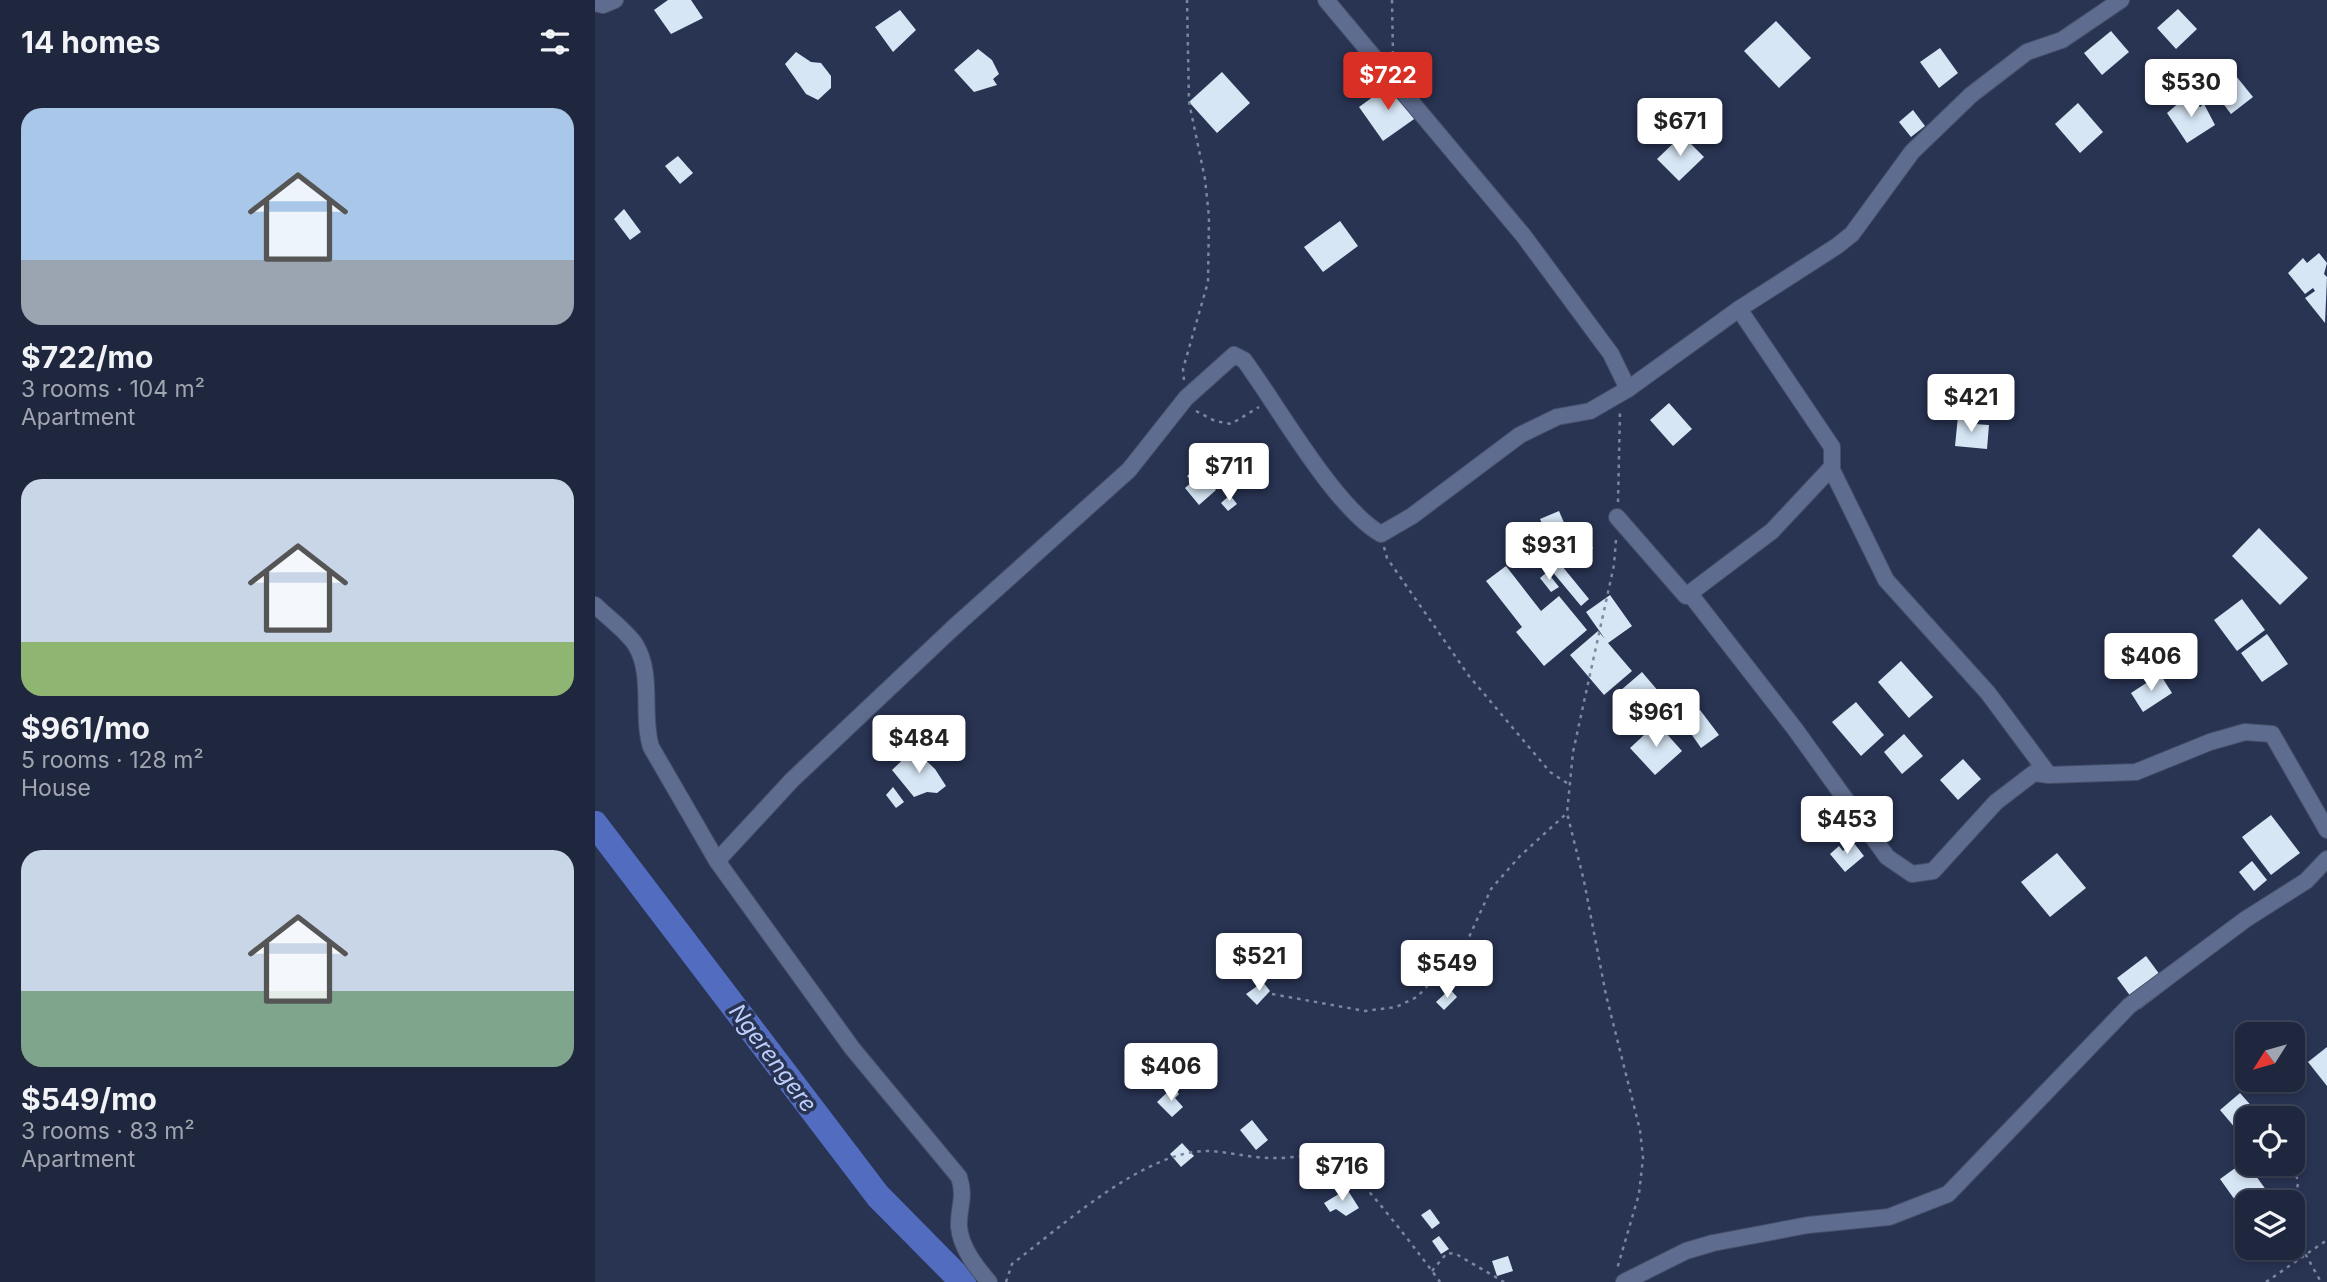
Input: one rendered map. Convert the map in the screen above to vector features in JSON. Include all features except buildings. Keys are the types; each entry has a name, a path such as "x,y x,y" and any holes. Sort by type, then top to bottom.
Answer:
{"street":[{"path":"595,3 603,5 615,0"},
{"path":"1327,0 1523,235 1611,354 1624,391"},
{"path":"717,861 801,772 1066,524 1129,470 1182,403 1234,355 1244,360 1359,518 1381,534 1412,516 1529,429 1557,417 1590,411 1624,391 1738,309 1852,233 1912,152 1971,95 2027,52 2063,40 2122,0"},
{"path":"1738,309 1832,447 1831,468 1887,580 1988,693 2049,775"},
{"path":"1617,517 1686,596 1772,531 1831,468"},
{"path":"1690,594 1795,729 1887,857 1912,874 1933,871 1996,802 2034,774 2136,772 2210,742 2245,732 2272,734 2327,830"},
{"path":"595,605 635,644 645,672 647,734 651,747 717,861 852,1048 959,1177 964,1194 959,1226 962,1240 977,1268 989,1282"},
{"path":"1620,1277 1713,1243 1808,1225 1889,1217 1948,1194 2129,1006 2246,919 2306,881 2327,859"}],"path":[{"path":"1187,0 1189,102 1205,179 1209,217 1208,282 1183,369 1182,403 1215,421 1231,424 1260,407 1276,406"},
{"path":"1387,73 1395,52 1392,0"},
{"path":"1620,1277 1639,1194 1643,1158 1640,1130 1567,813 1573,752 1614,565 1624,391"},
{"path":"1381,534 1387,558 1469,676 1550,772 1570,785"},
{"path":"1272,994 1365,1011 1397,1007 1417,997 1465,946 1491,889 1520,856 1567,813"},
{"path":"1006,1282 1012,1264 1138,1174 1176,1156 1208,1151 1246,1158 1311,1156 1336,1160 1354,1176 1440,1282"},
{"path":"2266,1282 2327,1240"},
{"path":"1432,1271 1447,1253 1455,1254 1504,1282"},
{"path":"2305,1253 2321,1282"}],"waterway":[{"name":"Ngerengere","path":"595,824 878,1196 963,1282"}]}
